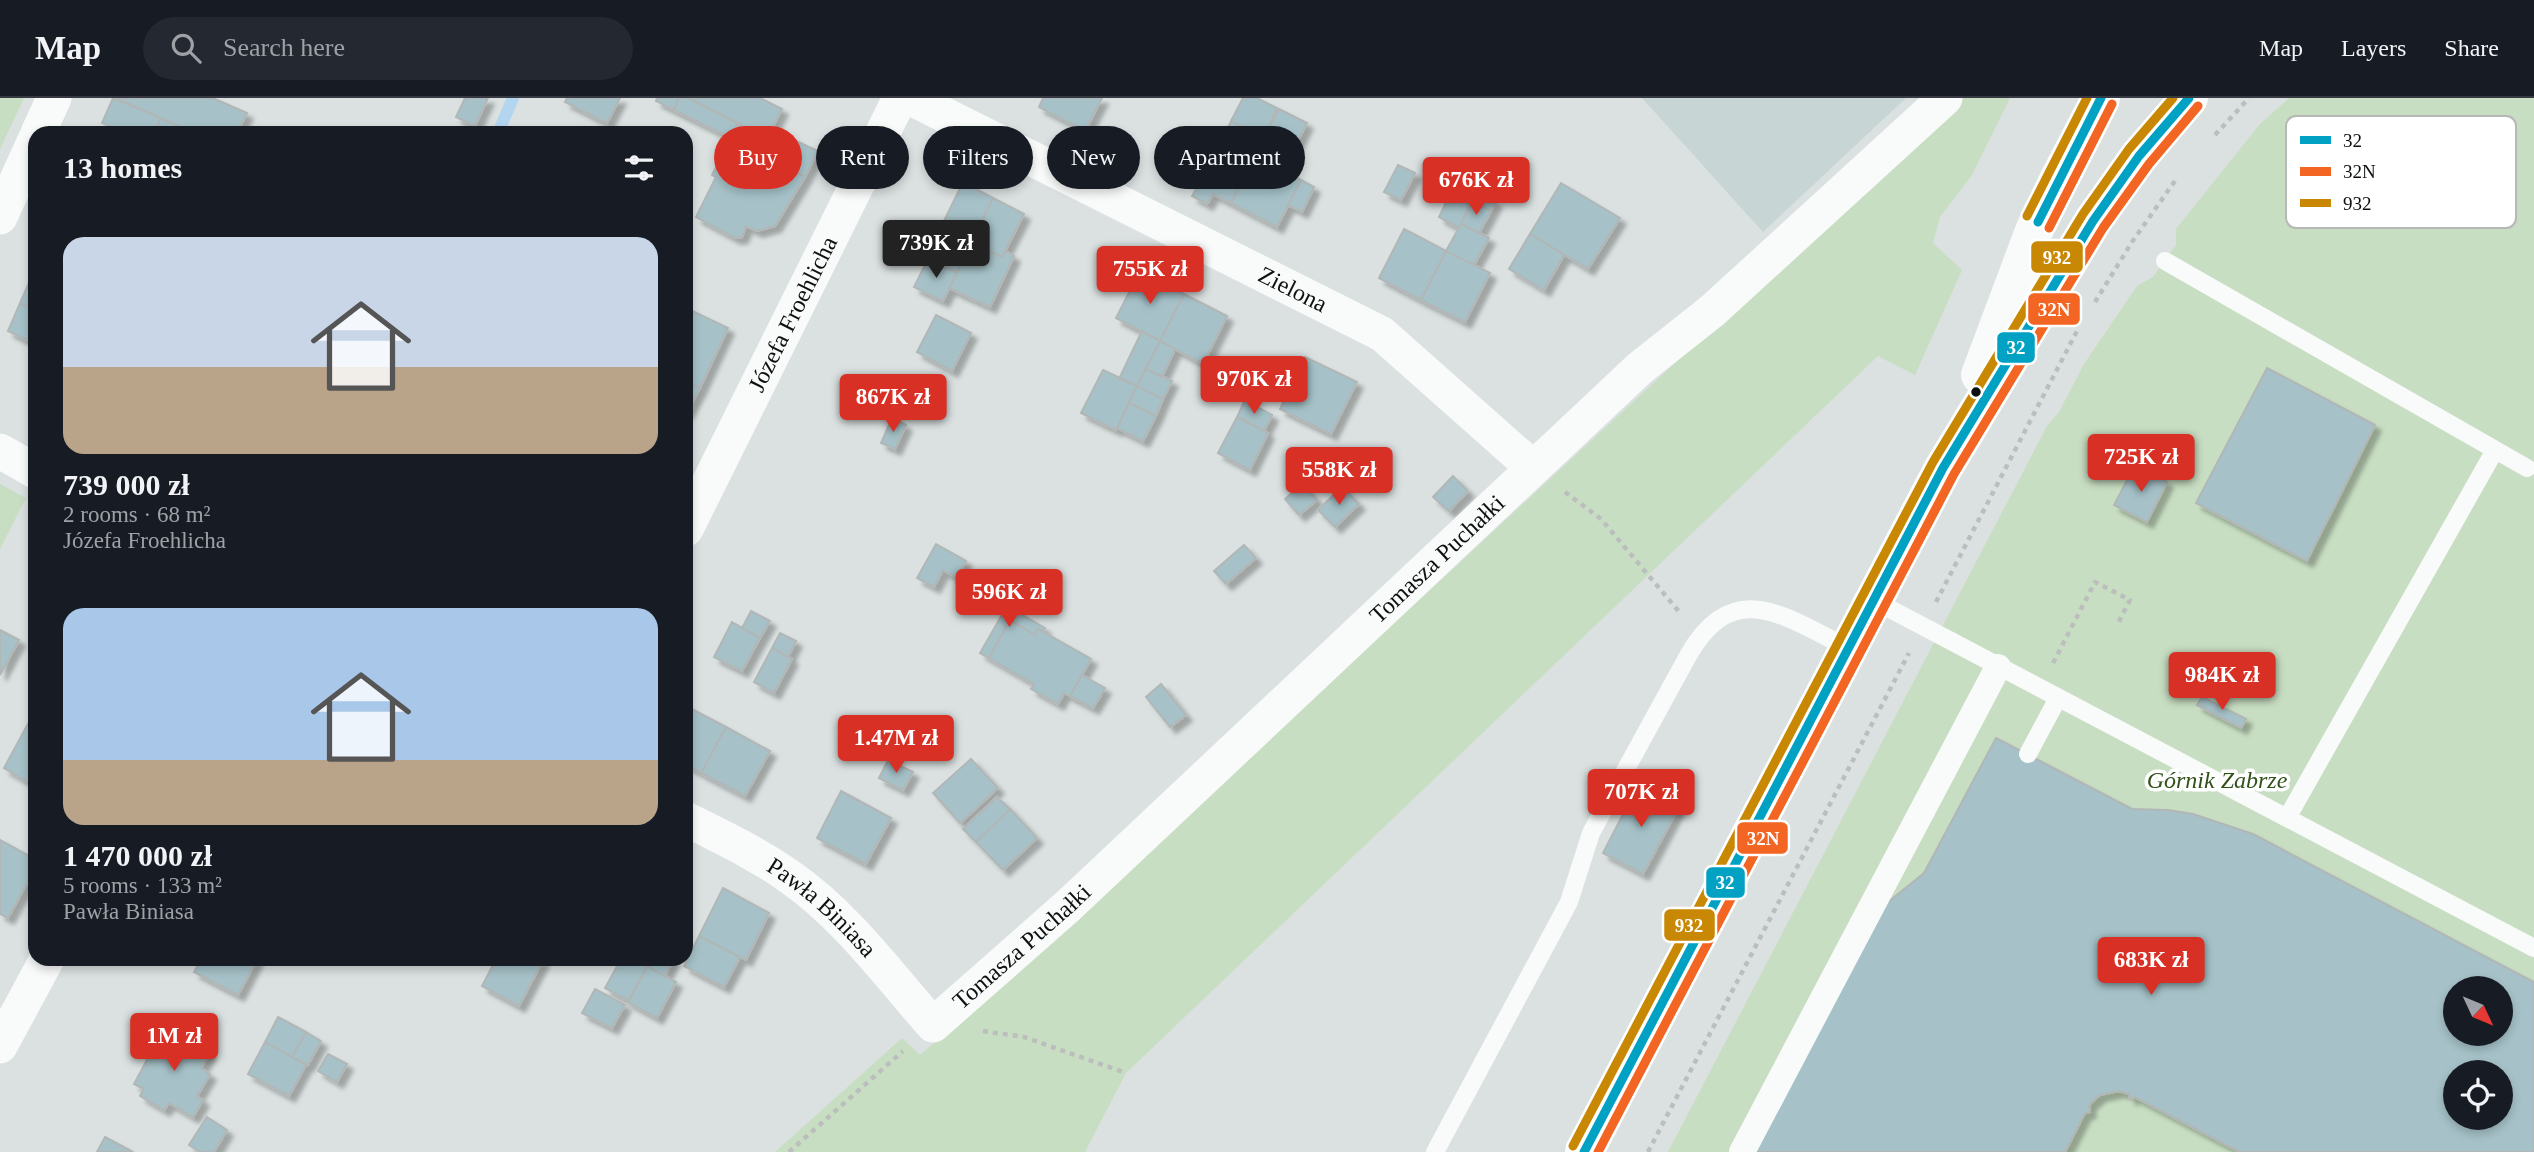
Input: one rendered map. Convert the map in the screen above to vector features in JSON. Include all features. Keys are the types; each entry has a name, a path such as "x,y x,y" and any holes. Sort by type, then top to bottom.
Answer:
{"street":[{"path":"41,126 54,98"},
{"name":"Józefa Froehlicha","path":"693,515 900,98"},
{"name":"Zielona","path":"911,98 1382,334 1533,468"},
{"name":"Tomasza Puchałki","path":"933,1025 1068,906 1640,368 1712,311 1945,98"},
{"path":"1942,468 1988,356 2034,231 2101,98"},
{"path":"1584,1152 1942,468 2093,221 2139,156 2189,98"},
{"path":"0,217 28,155"},
{"path":"0,451 28,467"},
{"path":"1742,1152 1998,667"},
{"name":"Pawła Biniasa","path":"693,823 789,876 821,901 933,1025"},
{"path":"0,1046 43,966"}],"lane":[{"path":"2165,261 2527,468"},
{"path":"2287,818 2495,450"},
{"path":"1873,600 2534,948"},
{"path":"1435,1152 1569,902 1591,833 1700,636 1716,620 1734,610 1757,609 1776,614 1849,648"},
{"path":"2028,754 2058,698"}],"path":[{"path":"2211,138 2249,98"},
{"path":"2092,307 2132,242 2178,178"},
{"path":"1648,1152 2078,329"},
{"path":"1533,468 1601,519 1700,636"},
{"path":"2074,624 2095,582 2130,600 2117,625"},
{"path":"789,1152 933,1025 1024,1037 1126,1073"}],"shaded area":[{"path":"1642,98 1906,98 1763,232"}],"green space":[{"path":"0,98 24,98 0,149"},
{"path":"1961,98 2010,98 1972,175 1940,217 1933,243 1962,270 1915,375 1878,356 1126,1073 1085,1152 775,1152 902,1038 920,1055 1075,919"},
{"name":"Górnik Zabrze","path":"2289,98 2534,98 2534,1152 1668,1152 2047,426 2059,412 2084,364 2137,286 2153,277 2176,245 2176,229 2260,124"},
{"path":"0,484 26,498 0,549"}],"building":[{"path":"113,98 161,118 157,126 109,126 102,123"},
{"path":"116,98 213,98 247,113 240,126 178,126"},
{"path":"465,98 488,98 475,126 456,117"},
{"path":"567,98 620,98 607,123 565,102"},
{"path":"657,98 679,98 674,110 656,101"},
{"path":"679,98 688,98 738,123 737,126 714,126 714,130 674,110"},
{"path":"688,98 760,98 782,109 773,126 743,126"},
{"path":"1043,98 1102,98 1088,126 1075,126 1039,107"},
{"path":"1243,98 1257,98 1277,108 1269,126 1241,126 1231,121"},
{"path":"1279,109 1307,123 1305,127 1270,126"},
{"path":"161,118 178,126 157,126"},
{"path":"802,144 816,150 805,177 802,175"},
{"path":"1398,165 1415,173 1401,200 1384,192"},
{"path":"1459,175 1480,186 1470,204 1450,194"},
{"path":"714,181 714,189 798,189 775,226 757,231 746,226 742,237 735,238 696,217"},
{"path":"1305,182 1314,187 1302,212 1288,205 1296,189 1305,189"},
{"path":"1561,183 1620,218 1588,269 1530,234"},
{"path":"960,189 976,189 993,198 972,242 941,227"},
{"path":"1196,189 1238,189 1231,203 1213,194 1207,204 1192,196"},
{"path":"1238,189 1296,189 1277,227 1231,203"},
{"path":"1477,192 1496,202 1491,211 1472,202"},
{"path":"1450,194 1470,204 1459,228 1439,217"},
{"path":"993,198 1024,214 1002,257 972,242"},
{"path":"1472,202 1491,211 1479,233 1461,224"},
{"path":"1461,224 1489,238 1474,265 1446,251"},
{"path":"941,227 972,242 957,273 925,257"},
{"path":"1404,229 1446,251 1421,300 1379,278"},
{"path":"1530,234 1564,255 1544,290 1509,269"},
{"path":"972,242 1002,257 1005,251 1014,256 990,307 949,288"},
{"path":"1446,251 1490,273 1465,322 1421,300"},
{"path":"928,259 957,273 943,301 914,287"},
{"path":"1140,271 1184,294 1160,341 1116,318"},
{"path":"28,285 28,307 20,303"},
{"path":"1184,294 1227,316 1203,364 1160,341"},
{"path":"20,303 28,307 28,341 8,331"},
{"path":"693,311 728,328 700,388 693,384"},
{"path":"936,315 971,333 952,371 917,352"},
{"path":"1142,331 1160,341 1137,386 1119,379"},
{"path":"1160,341 1175,349 1162,377 1146,369"},
{"path":"1305,357 1357,382 1331,434 1280,409"},
{"path":"2267,368 2375,425 2307,561 2196,503"},
{"path":"1146,369 1172,381 1163,399 1137,386"},
{"path":"1103,370 1137,386 1116,430 1081,413"},
{"path":"693,384 700,388 693,401"},
{"path":"1137,386 1163,399 1156,416 1129,403"},
{"path":"1245,400 1272,415 1264,431 1237,417"},
{"path":"1129,403 1156,416 1143,441 1117,428"},
{"path":"1237,417 1268,433 1250,470 1218,453"},
{"path":"892,418 906,425 895,449 881,443"},
{"path":"2135,465 2167,482 2147,522 2114,505"},
{"path":"1453,476 1468,491 1449,511 1433,497"},
{"path":"1302,484 1317,500 1299,515 1285,499"},
{"path":"1342,487 1359,504 1335,527 1318,510"},
{"path":"936,544 966,561 957,578 943,570 934,587 917,578"},
{"path":"1244,545 1256,558 1226,584 1214,571"},
{"path":"1007,606 1045,628 1043,631 1038,629 1035,635 1010,620 989,658 980,653"},
{"path":"751,611 770,621 760,638 742,628"},
{"path":"1010,620 1035,635 1038,629 1091,659 1070,696 1064,693 1058,704 1031,689 1034,684 989,658"},
{"path":"732,622 760,638 742,671 714,657"},
{"path":"0,630 19,640 0,675"},
{"path":"780,633 796,641 788,657 772,648"},
{"path":"772,648 792,659 774,693 754,682"},
{"path":"1082,675 1105,688 1093,708 1070,696"},
{"path":"1161,684 1186,715 1170,727 1146,697"},
{"path":"2202,697 2246,719 2241,728 2197,705"},
{"path":"693,710 726,727 701,773 693,769"},
{"path":"28,724 28,782 4,768"},
{"path":"726,727 770,751 745,796 701,773"},
{"path":"1996,738 2132,809 2193,814 2253,834 2534,982 2534,1152 2240,1152 2135,1097 2130,1099 2129,1094 2119,1091 2100,1095 2091,1103 2090,1112 2085,1113 2065,1152 1740,1152 1887,903 1924,873"},
{"path":"971,759 998,788 960,823 933,793"},
{"path":"888,760 913,772 903,790 879,778"},
{"path":"1639,783 1680,805 1643,874 1603,853"},
{"path":"841,791 891,818 866,864 817,838"},
{"path":"997,797 1010,809 976,842 963,829"},
{"path":"1010,809 1037,838 1003,870 976,842"},
{"path":"0,840 28,855 28,881 8,918 0,914"},
{"path":"723,888 769,913 746,960 699,936"},
{"path":"699,936 740,957 724,987 684,966 693,966 693,948"},
{"path":"197,966 253,966 238,995 194,972"},
{"path":"492,966 540,966 519,1006 482,986"},
{"path":"617,966 647,966 629,1001 605,988"},
{"path":"647,966 670,966 665,976"},
{"path":"647,966 676,982 657,1018 628,1002"},
{"path":"595,989 625,1005 612,1028 582,1013"},
{"path":"278,1017 306,1032 292,1057 265,1042"},
{"path":"165,1026 210,1052 201,1068 210,1074 197,1096 203,1100 193,1117 169,1103 164,1110 140,1096 144,1089 134,1084"},
{"path":"306,1032 321,1041 308,1065 292,1057"},
{"path":"265,1042 306,1065 289,1096 248,1074"},
{"path":"328,1054 347,1064 337,1082 318,1071"},
{"path":"207,1117 227,1130 214,1152 200,1152 189,1145"},
{"path":"105,1137 133,1152 97,1152"}],"waterway":[{"path":"501,126 513,98"}],"transit line":[{"name":"932","path":"2027,216 2087,98"},
{"name":"32","path":"2038,222 2101,98"},
{"name":"932","path":"1573,1146 1933,462 2083,214 2129,149 2173,98"},
{"name":"32","path":"1584,1152 1943,468 2093,221 2139,156 2189,98"},
{"name":"32N","path":"2049,228 2112,104"},
{"name":"32N","path":"1598,1152 1954,474 2103,228 2149,164 2198,106"}]}
